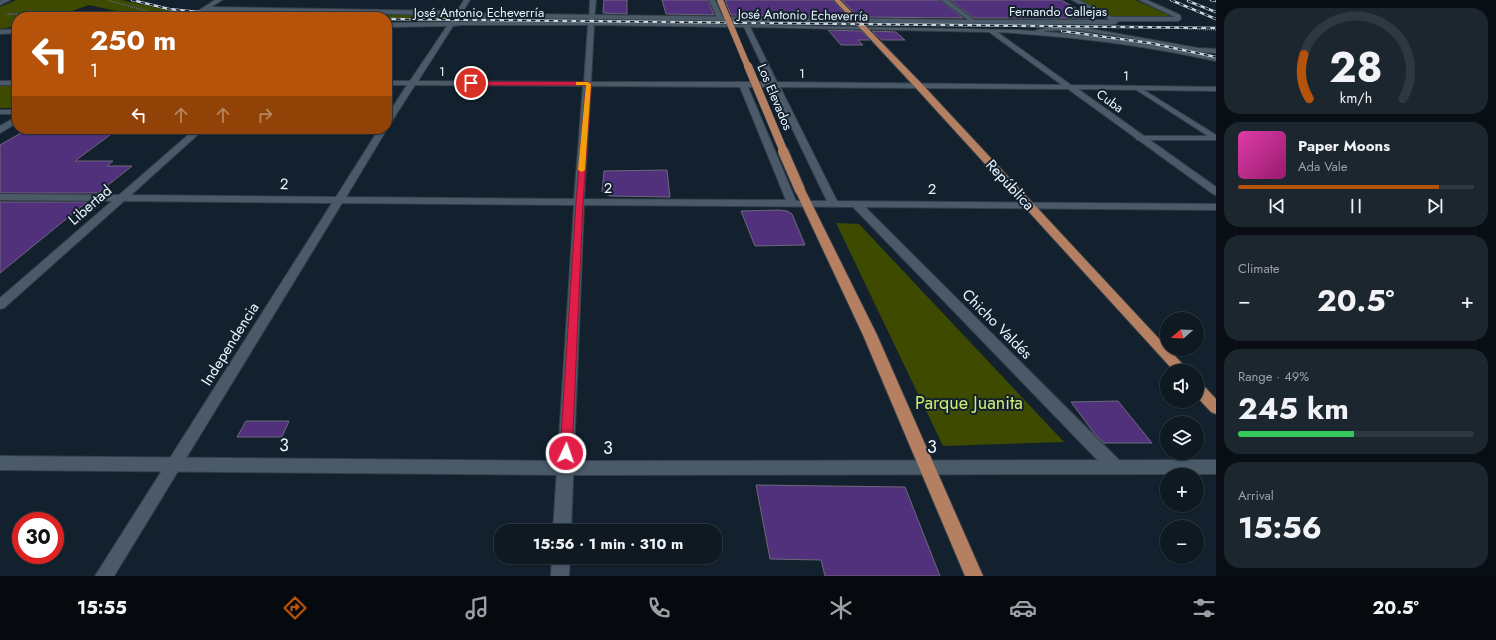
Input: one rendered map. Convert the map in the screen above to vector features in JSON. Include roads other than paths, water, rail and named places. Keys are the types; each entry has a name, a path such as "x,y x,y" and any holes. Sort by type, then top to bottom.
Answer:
{"main road":[{"name":"Los Elevados","path":"720,0 800,190 870,335 974,576"},
{"name":"República","path":"837,0 918,85 1176,364"},
{"path":"1204,395 1216,408"}],"street":[{"path":"0,3 7,0"},
{"path":"200,12 219,0"},
{"path":"392,114 467,0"},
{"path":"562,524 579,203 593,0"},
{"path":"712,0 720,18"},
{"path":"944,0 974,22"},
{"path":"1075,0 1112,19 1178,19 1178,16 1142,0"},
{"path":"324,10 330,5"},
{"name":"Fernando Callejas","path":"205,9 450,13 457,15 592,20 720,18 974,22 1115,22 1112,19"},
{"name":"José Antonio Echeverría","path":"392,25 592,20 746,26 990,30 1043,33 1131,42 1216,59"},
{"path":"746,26 834,204"},
{"name":"Cuba","path":"990,30 1216,192"},
{"path":"0,32 12,31"},
{"path":"0,83 12,83"},
{"name":"1","path":"392,83 918,85 1216,89"},
{"path":"743,84 792,204"},
{"path":"0,112 12,112"},
{"path":"0,130 12,123"},
{"name":"Libertad","path":"0,305 194,134"},
{"name":"Independencia","path":"104,576 380,134"},
{"name":"2","path":"0,197 122,197 579,203 1028,204 1216,207"},
{"name":"Chicho Valdés","path":"856,204 1115,467"},
{"name":"3","path":"0,463 565,468 1216,468"},
{"path":"560,576 561,564"}],"lane":[{"path":"1043,33 1039,30 1063,28 1091,31 1198,50 1216,51"},
{"path":"1137,88 1216,138"},
{"path":"1140,138 1216,138"}],"railway":[{"path":"132,0 169,9 199,12"},
{"path":"1171,0 1216,19"},
{"path":"1211,0 1216,1"},
{"path":"1188,1 1216,12"},
{"path":"392,19 1216,28"},
{"path":"1062,31 1150,43 1216,57"}],"park label":[{"name":"Parque Juanita","path":"969,403"}]}
